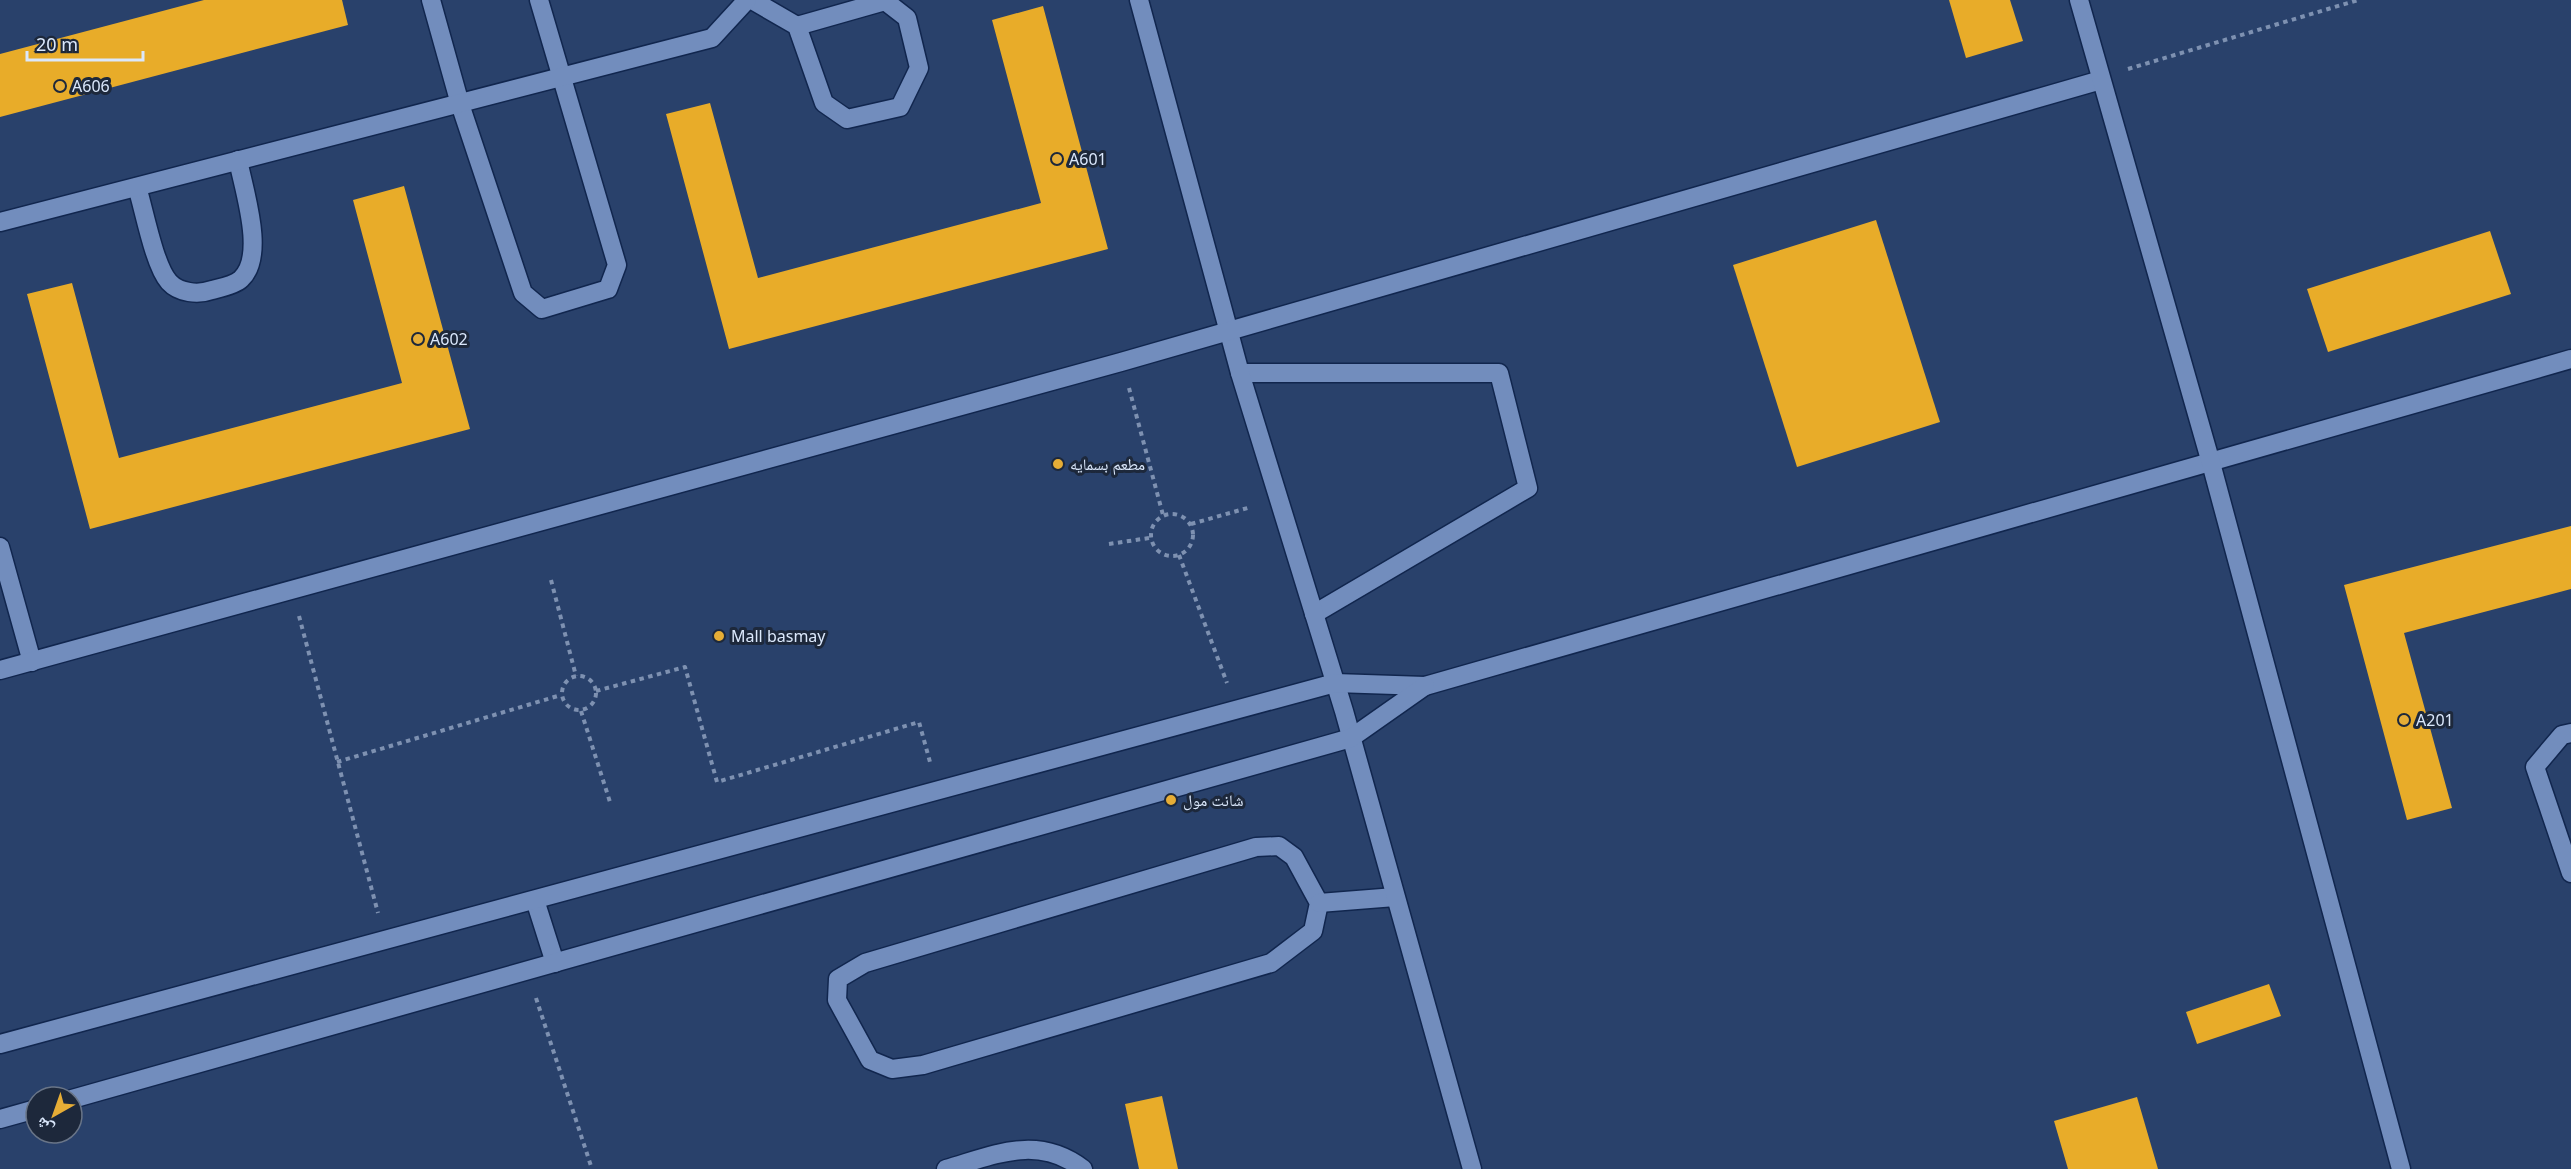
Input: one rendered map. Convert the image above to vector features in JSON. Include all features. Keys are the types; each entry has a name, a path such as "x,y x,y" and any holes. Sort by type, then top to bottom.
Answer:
{"street":[{"path":"432,0 460,104 524,293 542,309 608,289 617,265 539,0"},
{"path":"0,222 712,38 747,0"},
{"path":"752,0 797,26 824,103 847,119 900,107 919,68 907,18 885,1 797,26"},
{"path":"1139,0 1240,373 1335,682 1472,1169"},
{"path":"2079,0 2211,463 2402,1169"},
{"path":"0,670 1121,362 2101,80"},
{"path":"137,187 160,266 170,282 185,291 203,293 240,281 250,267 254,247 238,160"},
{"path":"0,1044 1335,682 1425,686 2571,359"},
{"path":"1240,373 1499,373 1528,488 1314,614"},
{"path":"0,547 32,662"},
{"path":"84,1096 1351,738 1425,686"},
{"path":"2571,733 2562,735 2535,767 2571,873"},
{"path":"1279,846 1294,857 1319,903 1313,931 1271,963 923,1065 892,1069 870,1060 837,1000 838,979 865,963 1256,847 1279,846"},
{"path":"1319,903 1395,897"},
{"path":"535,900 555,963"},
{"path":"0,1119 24,1112"},
{"path":"946,1169 1022,1148 1059,1154 1083,1169"}],"path":[{"path":"2101,80 2145,62 2358,0"},
{"path":"1121,362 1163,515"},
{"path":"1191,524 1279,500"},
{"path":"1174,513 1191,524 1194,533 1192,543 1179,555 1166,556 1155,549 1149,538 1152,524 1163,515 1174,513"},
{"path":"1109,544 1149,538"},
{"path":"1179,555 1236,709"},
{"path":"551,580 576,676"},
{"path":"292,589 386,940"},
{"path":"596,691 685,667 717,782 919,722 938,790"},
{"path":"581,711 595,700 596,691 593,683 586,677 576,676 562,686 561,695 565,704 581,711 610,802"},
{"path":"337,762 561,695"},
{"path":"527,971 592,1169"}],"building":[{"name":"A606","path":"204,0 342,0 348,25 0,117 0,54"},
{"path":"1949,0 2010,0 2023,41 1966,58"},
{"name":"A601","path":"1043,6 1108,249 729,349 666,114 710,103 758,278 1041,203 992,20"},
{"name":"A602","path":"404,186 470,429 90,529 27,294 72,283 119,458 402,383 353,200"},
{"path":"1876,220 1940,422 1797,467 1733,265"},
{"path":"2490,231 2511,294 2328,352 2307,289"},
{"name":"A201","path":"2571,526 2571,589 2404,633 2452,808 2407,820 2344,585"},
{"path":"2269,984 2281,1016 2197,1044 2186,1012"},
{"path":"1162,1096 1178,1169 1139,1169 1125,1104"},
{"path":"2137,1097 2158,1169 2068,1169 2054,1121"}],"place":[{"name":"A606","path":"60,86"},
{"name":"A601","path":"1057,159"},
{"name":"A602","path":"418,339"},
{"name":"مطعم بسمايه","path":"1058,464"},
{"name":"Mall basmay","path":"719,636"},
{"name":"A201","path":"2404,720"},
{"name":"شانت مول","path":"1171,800"}]}
